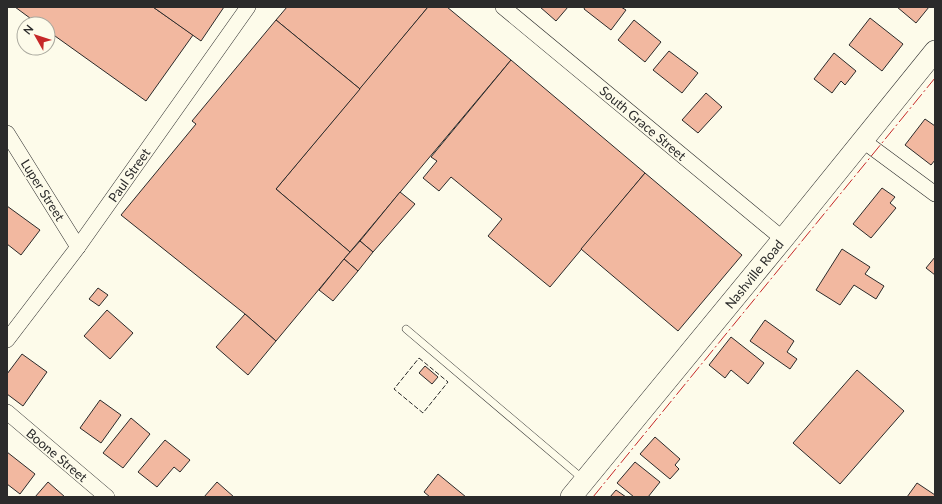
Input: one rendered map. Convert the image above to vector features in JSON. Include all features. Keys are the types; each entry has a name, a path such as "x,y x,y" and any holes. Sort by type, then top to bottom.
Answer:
{"main road":[{"name":"Nashville Road","path":"571,497 935,51"}],"street":[{"name":"Paul Street","path":"7,340 78,247 248,7"},
{"name":"South Grace Street","path":"503,7 783,239"},
{"name":"Luper Street","path":"7,133 78,247"},
{"path":"862,140 935,194"},
{"name":"Boone Street","path":"7,412 108,497"}],"lane":[{"path":"406,329 584,480"}],"building":[{"path":"15,7 153,7 193,35 146,101 56,37 56,16 27,16"},
{"path":"153,7 224,7 201,41"},
{"path":"287,7 428,7 360,89 276,20"},
{"path":"428,7 447,7 511,60 350,252 276,189"},
{"path":"540,7 568,7 556,21"},
{"path":"585,7 621,7 626,10 611,30 584,9"},
{"path":"897,7 929,7 916,23"},
{"path":"870,18 903,44 882,71 849,45"},
{"path":"276,20 360,89 276,189 350,252 276,341 245,314 121,215 196,124 192,121"},
{"path":"634,20 661,42 645,62 618,40"},
{"path":"669,51 698,73 682,93 653,70"},
{"path":"834,53 856,71 845,85 841,81 832,93 814,79"},
{"path":"511,60 645,173 550,287 488,236 502,219 451,177 439,191 423,178 437,161 431,157"},
{"path":"706,93 722,107 698,133 682,120"},
{"path":"925,119 935,126 935,160 931,165 905,145"},
{"path":"645,173 742,255 678,331 581,249"},
{"path":"882,188 895,197 890,203 896,208 871,238 853,224"},
{"path":"400,192 415,204 373,252 360,241"},
{"path":"7,206 40,230 21,255 7,244"},
{"path":"360,241 373,252 358,271 344,259"},
{"path":"842,249 870,267 865,274 884,286 876,299 854,285 840,305 816,290"},
{"path":"935,257 935,275 926,268"},
{"path":"344,259 358,271 333,301 319,290"},
{"path":"98,288 108,295 99,306 89,299"},
{"path":"107,310 133,333 110,359 84,336"},
{"path":"245,314 276,341 248,375 216,347"},
{"path":"765,320 794,341 787,352 797,359 790,369 750,341"},
{"path":"731,337 764,363 748,384 731,370 725,378 709,365"},
{"path":"22,354 47,372 23,406 7,394 7,374"},
{"path":"425,366 438,377 432,384 419,373"},
{"path":"857,370 904,411 840,484 793,443"},
{"path":"100,400 121,415 101,443 80,428"},
{"path":"131,418 150,434 123,468 103,453"},
{"path":"655,437 680,459 675,465 679,469 670,479 640,454"},
{"path":"165,440 190,460 180,472 174,467 157,487 138,472"},
{"path":"7,452 35,474 20,494 7,484"},
{"path":"635,462 660,482 648,497 634,497 617,483"},
{"path":"438,474 466,497 430,497 424,492"},
{"path":"48,482 65,497 35,497"},
{"path":"217,482 234,497 204,497"},
{"path":"917,483 935,495 935,497 907,497"},
{"path":"616,490 626,497 610,497"}],"fence":[{"path":"419,358 448,382 423,413 394,389 419,358"}],"power":[{"path":"593,497 935,78"}]}
